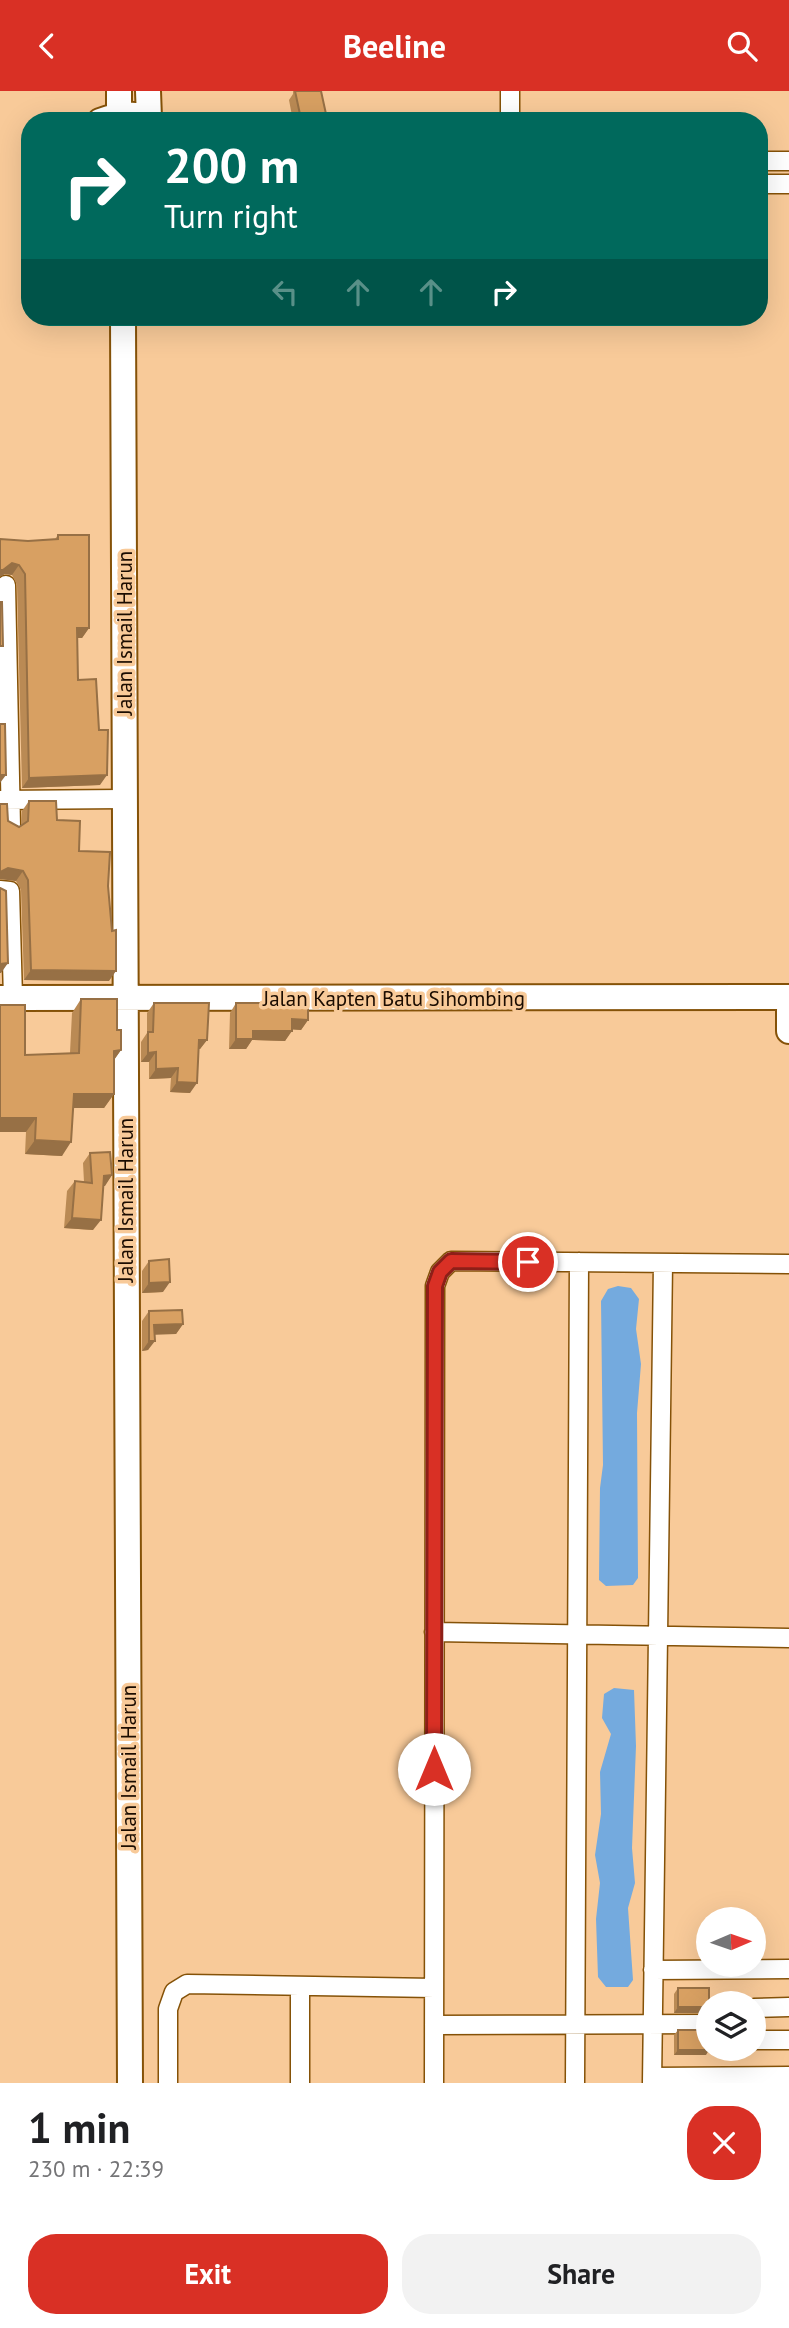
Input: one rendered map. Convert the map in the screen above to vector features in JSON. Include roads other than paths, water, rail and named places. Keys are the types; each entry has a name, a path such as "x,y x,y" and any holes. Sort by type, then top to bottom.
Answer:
{"street":[{"path":"148,91 149,112"},
{"path":"510,91 510,112"},
{"path":"768,160 789,161"},
{"path":"768,184 789,184"},
{"name":"Jalan Ismail Harun","path":"124,326 124,999 130,2083"},
{"path":"6,585 3,609 5,800 11,826"},
{"path":"5,800 124,799"},
{"path":"0,890 10,891 7,998"},
{"name":"Jalan Kapten Batu Sihombing","path":"7,998 789,997"},
{"path":"789,1011 789,1031"},
{"path":"434,2083 435,1286 440,1272 451,1261 789,1264"},
{"path":"575,2083 579,1262"},
{"path":"663,1263 652,2080 789,2076"},
{"path":"434,1632 789,1638"},
{"path":"653,1970 789,1969"},
{"path":"168,2083 167,2009 174,1992 187,1984 434,1988"},
{"path":"300,1986 300,2083"},
{"path":"766,2008 789,2007"},
{"path":"434,2025 696,2024"},
{"path":"766,2040 789,2040"}],"water":[{"path":"618,1286 631,1288 639,1299 636,1329 641,1364 637,1413 638,1578 633,1585 606,1586 599,1580 600,1488 603,1465 601,1301 608,1289"},
{"path":"614,1688 634,1690 636,1746 632,1848 635,1883 628,1908 633,1980 628,1987 606,1987 598,1977 596,1919 600,1883 595,1855 601,1814 600,1772 611,1734 602,1718 604,1694"}]}
